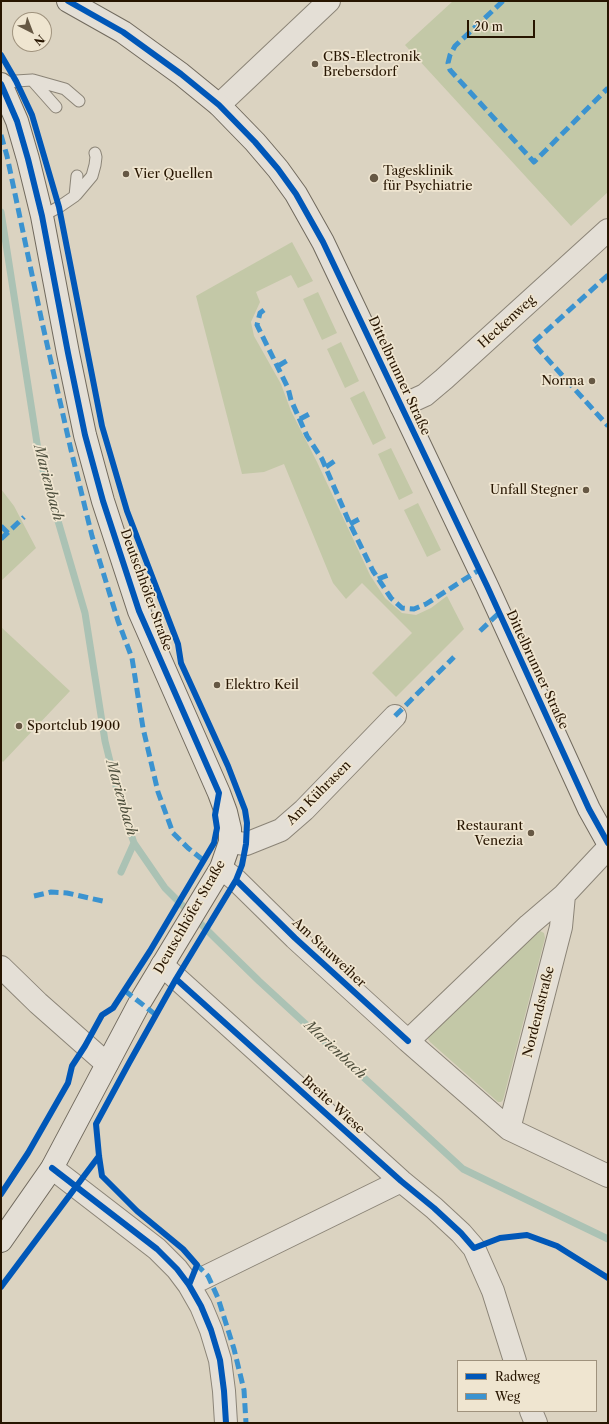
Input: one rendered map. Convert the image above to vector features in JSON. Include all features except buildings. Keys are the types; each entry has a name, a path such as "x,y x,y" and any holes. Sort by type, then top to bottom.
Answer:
{"street":[{"name":"Dittelbrunner Straße","path":"68,1 122,32 181,74 219,105 255,142 278,169 296,194 323,242 487,586 589,809 608,843"},
{"path":"219,105 329,1"},
{"name":"Deutschhöfer Straße","path":"1,84 17,121 42,216 81,413 103,501 139,611 226,812 230,829 230,842 221,868 140,1002 52,1168 1,1241"},
{"name":"Heckenweg","path":"401,406 425,395 444,380 608,230"},
{"name":"Am Kührasen","path":"230,842 246,844 281,830 304,810 394,716"},
{"path":"408,1041 530,925 564,895 608,848"},
{"name":"Am Stauweiher","path":"221,868 236,880 300,943 408,1041 509,1129 608,1176"},
{"name":"Nordendstraße","path":"509,1129 561,927 564,895"},
{"name":"Breite Wiese","path":"167,958 401,1181 434,1208 461,1233 474,1248 493,1291 515,1360"},
{"path":"1,967 44,1008 107,1064"},
{"path":"52,1168 156,1249 177,1269 189,1285 209,1324 220,1360 226,1423"},
{"path":"189,1285 401,1181"},
{"path":"531,1412 536,1423"}],"lane":[{"path":"32,80 56,107"},
{"path":"1,84 32,80 65,89 78,100"},
{"path":"42,216 75,196 92,176 96,161 95,153"},
{"path":"75,196 77,176"}],"green space":[{"path":"453,1 608,1 608,192 571,226 405,45"},
{"path":"292,242 313,281 298,288 291,275 256,292 260,302 251,322 254,336 281,384 291,411 317,462 370,575 385,598 402,613 416,615 431,608 447,596 464,629 396,697 372,673 412,633 362,583 346,599 333,583 284,464 264,472 242,474 196,296"},
{"path":"318,292 337,333 322,340 303,299"},
{"path":"341,342 359,381 345,388 327,349"},
{"path":"364,391 386,438 373,445 350,398"},
{"path":"391,448 413,493 399,500 378,454"},
{"path":"1,489 14,506 36,548 1,581"},
{"path":"418,503 441,550 427,557 404,510"},
{"name":"Sportclub 1900","path":"1,627 70,691 3,762 1,760"},
{"path":"540,931 544,933 545,938 503,1100 498,1102 428,1039 430,1035 535,933"}],"waterway":[{"name":"Marienbach","path":"1,212 39,456 85,613 105,741 119,798 134,843 165,888 215,938 259,981 463,1169 608,1239"},
{"path":"121,872 134,843"}],"marked path":[{"path":"503,1 455,46 448,63 450,70 534,162 608,88"},
{"path":"1,135 7,156 71,450 92,536 118,621 132,658 143,728 158,792 173,833 203,860"},
{"path":"608,275 533,343 608,426"},
{"path":"264,310 260,313 257,325 288,388 291,400 307,436 322,459 350,524 373,571 391,598 402,608 414,609 426,604 479,570"},
{"path":"278,366 288,360"},
{"path":"300,419 313,412"},
{"path":"326,467 336,460"},
{"path":"1,539 24,517"},
{"path":"350,524 363,517"},
{"path":"1,526 8,533"},
{"path":"378,579 391,574"},
{"path":"480,631 499,613"},
{"path":"395,716 454,657"},
{"path":"34,896 51,892 67,893 107,902"},
{"path":"124,990 156,1015"},
{"path":"196,1264 208,1276 218,1298 234,1349 244,1390 246,1423"}],"cycle path":[{"path":"68,1 123,32 181,74 219,105 255,142 278,169 296,194 323,242 487,586 589,809 608,843"},
{"path":"1,55 16,81 32,115 59,207 102,426 127,511 178,644 181,663 228,766 245,810 247,823 246,844 242,865 236,880 176,979 96,1124 102,1176 137,1211 183,1249 197,1265 189,1285"},
{"path":"1,84 17,121 42,216 85,435 103,501 139,611 219,793 215,815 217,828 214,843 150,951 113,1008 102,1015 72,1066 68,1083 28,1153 1,1194"},
{"path":"236,880 295,938 408,1041"},
{"path":"176,979 401,1181 434,1208 461,1233 474,1248 500,1238 527,1235 557,1246 608,1278"},
{"path":"1,1287 99,1156"},
{"path":"52,1168 157,1249 177,1269 189,1285 201,1306 211,1330 220,1360 226,1423"}],"place":[{"name":"CBS-Electronik Brebersdorf","path":"315,64"},
{"name":"Vier Quellen","path":"126,174"},
{"name":"Tagesklinik für Psychiatrie","path":"374,178"},
{"name":"Norma","path":"592,381"},
{"name":"Unfall Stegner","path":"586,490"},
{"name":"Elektro Keil","path":"217,685"},
{"name":"Sportclub 1900","path":"19,726"},
{"name":"Restaurant Venezia","path":"531,833"}]}
